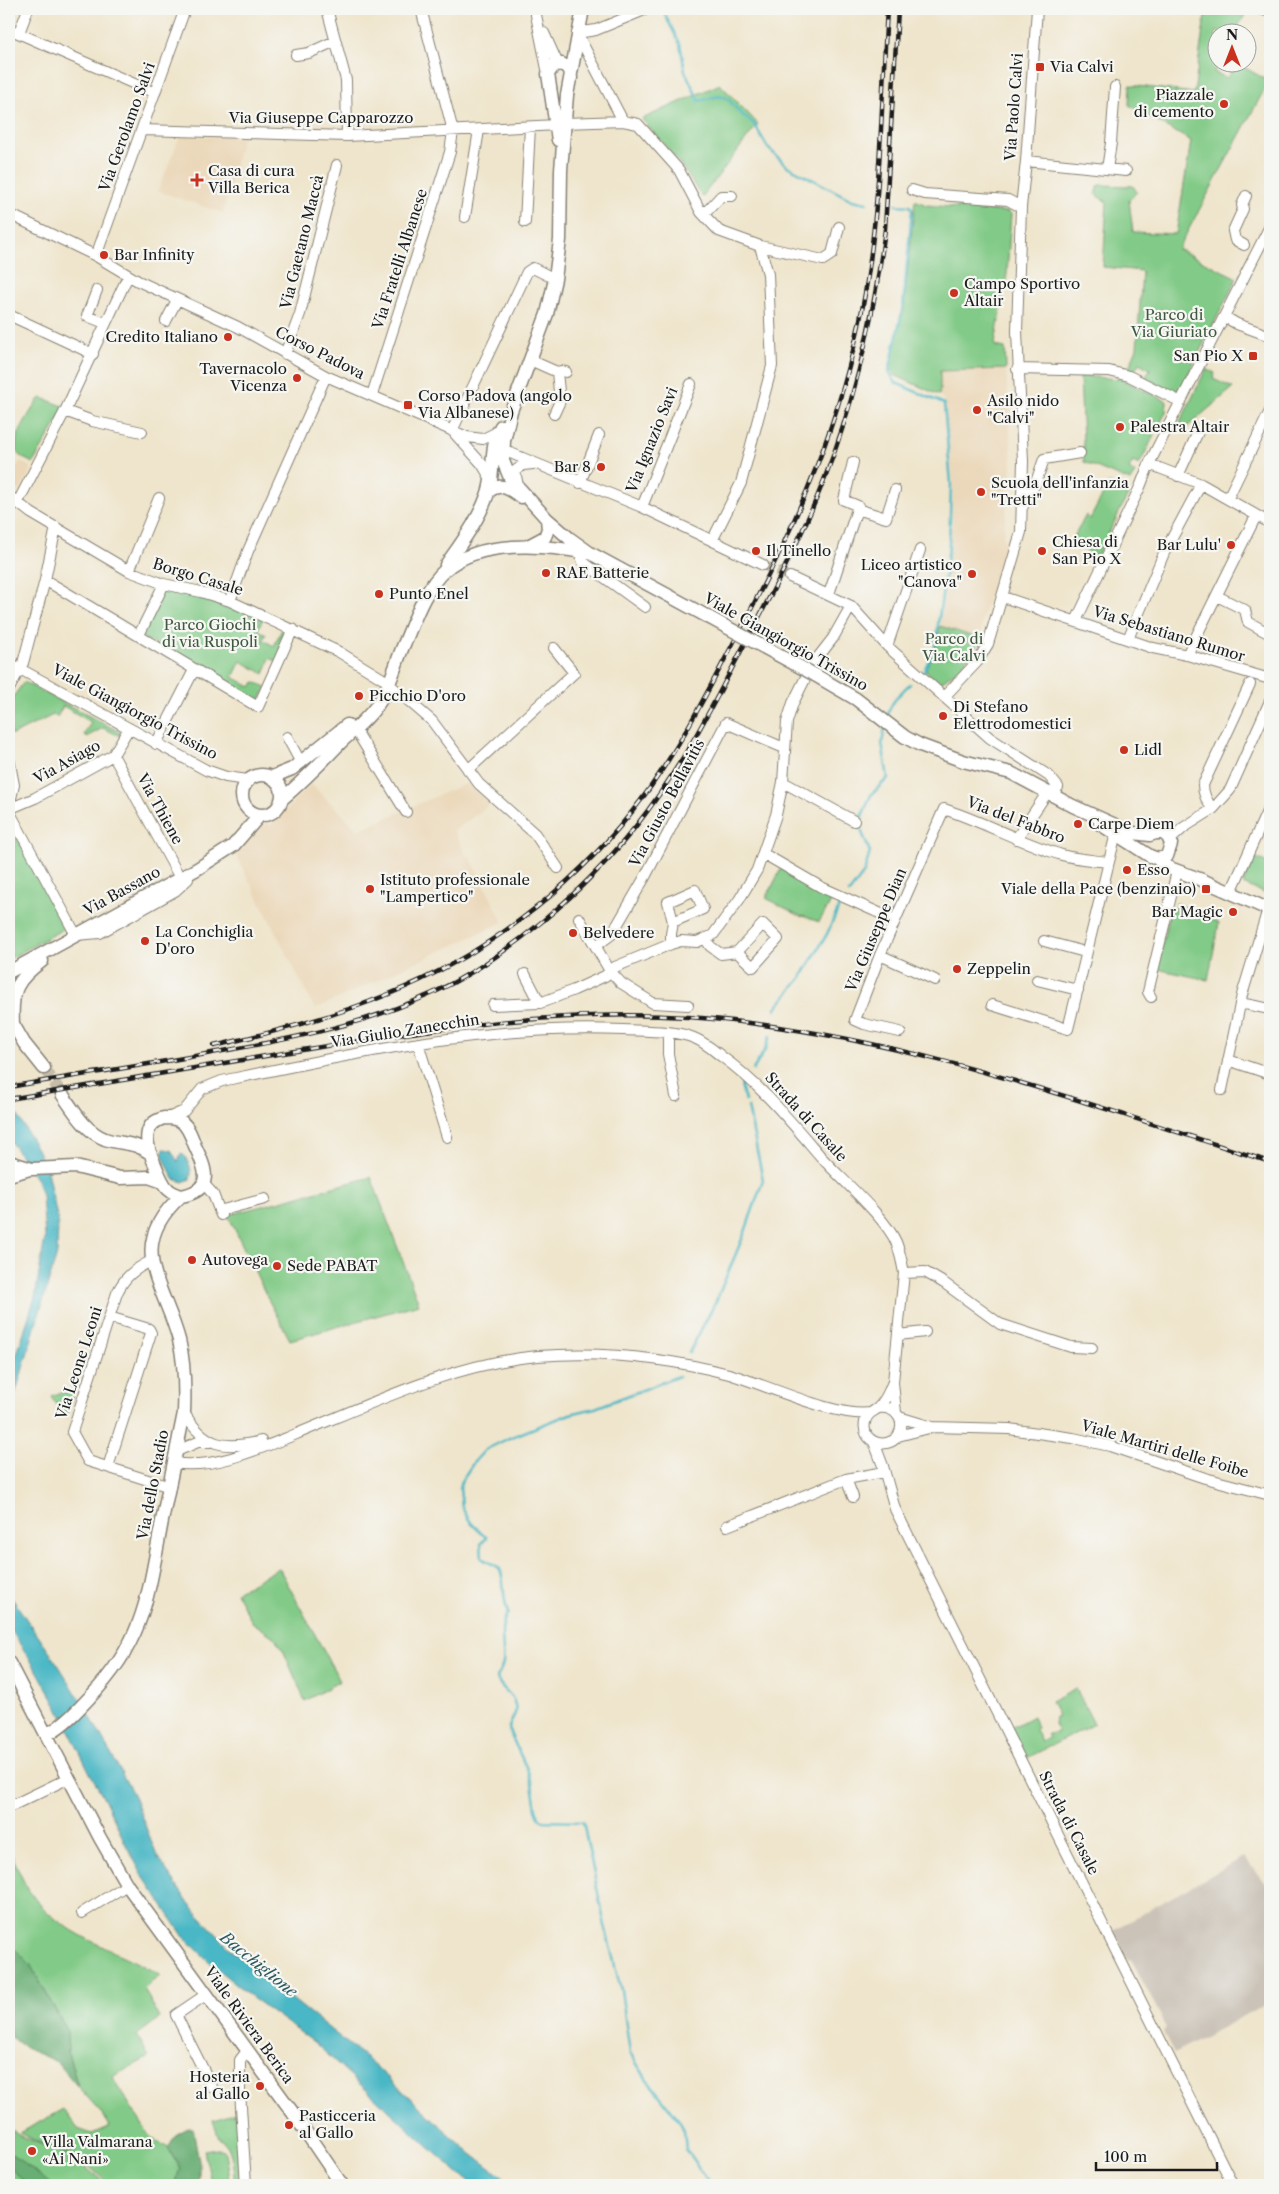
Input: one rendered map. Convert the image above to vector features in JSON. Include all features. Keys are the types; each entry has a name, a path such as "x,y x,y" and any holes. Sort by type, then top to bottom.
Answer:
{"main road":[{"path":"436,580 463,540 490,485 498,442 547,314 555,279 560,240 561,124 583,9"},
{"path":"561,124 549,78 551,67 560,64 577,33"},
{"path":"560,64 570,70 570,79"},
{"path":"549,78 560,87 570,79"},
{"path":"498,442 510,411"},
{"name":"Viale Giangiorgio Trissino","path":"498,442 505,468 518,486 546,519 584,552 710,618 856,699 912,741 963,761 1011,772 1116,830"},
{"path":"490,485 508,488 536,507"},
{"name":"Viale Giangiorgio Trissino","path":"525,547 545,537 548,529 546,519"},
{"path":"463,540 465,550 474,553"},
{"name":"Viale Giangiorgio Trissino","path":"246,831 260,815 266,815 276,810 281,800 374,710 404,643 436,580 458,560 474,553 525,547 584,552"},
{"name":"Viale Giangiorgio Trissino","path":"248,780 260,775 272,777 282,774 301,763 339,733 386,682"},
{"path":"272,777 280,787 281,800"},
{"path":"246,831 248,809 242,797 244,785 248,780"},
{"path":"248,809 260,815"},
{"path":"1116,830 1150,835"},
{"path":"1116,830 1164,866 1199,878 1269,909"},
{"name":"Via Bassano","path":"9,972 197,868 232,846 246,831"},
{"path":"1170,846 1163,858 1152,856 1144,847 1150,835 1156,832 1163,833 1170,846 1178,864 1199,878"},
{"path":"44,1068 10,1024 12,1001 16,987 21,979 42,961 53,948"},
{"path":"62,1094 89,1129 105,1139 131,1143 151,1156"},
{"path":"9,1175 26,1169 76,1167 120,1178 149,1177 181,1196 195,1192 204,1184 203,1164 187,1127 180,1120 168,1118 155,1122 147,1134 131,1143"},
{"path":"147,1134 146,1143 165,1185"},
{"path":"138,1177 144,1174 151,1156"},
{"path":"9,1162 26,1169"},
{"name":"Via dello Stadio","path":"164,1213 165,1185"},
{"name":"Via dello Stadio","path":"48,1734 63,1725 99,1688 123,1658 146,1605 184,1413 185,1389 182,1352 151,1261 151,1246 154,1231 164,1213 181,1196"},
{"name":"Viale Riviera Berica","path":"9,1663 48,1734 100,1838 127,1885 207,1994 342,2185"}],"street":[{"path":"19,33 28,9"},
{"name":"Via Gerolamo Salvi","path":"96,256 185,9"},
{"path":"327,9 346,80 347,136"},
{"path":"421,9 453,131"},
{"path":"647,9 596,30 577,33 623,121 638,124 656,143 679,170 701,212 719,231 760,246 823,260 832,254 840,227"},
{"name":"Via Paolo Calvi","path":"944,697 977,662 988,644 1021,532 1023,461 1018,369 1021,207 1037,9"},
{"path":"1262,9 1270,12"},
{"path":"535,12 560,64"},
{"path":"535,12 549,78"},
{"path":"9,29 155,93"},
{"path":"296,55 309,53 335,41"},
{"path":"1107,169 1115,87"},
{"name":"Via Giuseppe Capparozzo","path":"142,130 347,136 623,121"},
{"path":"525,222 530,127"},
{"path":"464,217 479,130"},
{"name":"Via Fratelli Albanese","path":"372,395 450,152 453,131"},
{"path":"1026,161 1126,171"},
{"name":"Via Gaetano Maccà","path":"285,354 300,314 337,165"},
{"path":"912,190 925,194 1008,200 1021,207"},
{"path":"701,212 708,210 721,196 732,196"},
{"path":"1244,245 1235,240 1233,231 1243,210 1242,205 1246,196"},
{"name":"Corso Padova","path":"9,214 96,256 128,276 176,300 238,327 326,376 467,437 498,442"},
{"path":"1076,621 1137,494 1149,464 1226,317 1270,226"},
{"path":"721,544 741,483 772,366 768,274 760,246"},
{"path":"452,431 527,272 533,268 555,279"},
{"path":"18,502 93,354 105,323 128,276"},
{"path":"97,290 87,316 105,323"},
{"path":"166,321 176,300"},
{"path":"9,315 93,354"},
{"path":"1226,317 1237,324 1270,336"},
{"path":"530,360 562,372 560,401 554,414"},
{"path":"1018,369 1109,371 1129,376 1181,402"},
{"path":"230,601 248,551 326,376"},
{"name":"Via Ignazio Savi","path":"642,507 691,384"},
{"path":"65,411 92,421 142,432"},
{"path":"1228,498 1270,411"},
{"name":"Corso Padova","path":"452,431 474,454 490,485"},
{"path":"1178,476 1198,432"},
{"path":"580,483 599,435"},
{"path":"498,442 534,464 642,507 763,565"},
{"name":"Via Paolo Calvi","path":"1021,510 1036,482 1044,459 1080,453"},
{"path":"824,592 858,506 844,500 853,462"},
{"path":"518,486 515,471 523,465 534,464"},
{"path":"1149,464 1201,484 1270,523"},
{"path":"1128,639 1164,553 1201,484"},
{"path":"856,509 886,518 895,490"},
{"name":"Borgo Casale","path":"9,496 31,513 129,571 164,584 230,601 339,652 386,682 432,721 479,784 535,834 558,868"},
{"path":"129,571 160,498"},
{"path":"1187,655 1256,516"},
{"path":"9,689 21,669 45,580 56,528"},
{"path":"887,646 920,550"},
{"path":"584,552 584,562 645,607"},
{"path":"790,578 851,606 887,646 990,738 1050,776 1058,787 1056,790 1047,793 1016,839"},
{"path":"45,580 258,707 293,629"},
{"path":"138,635 164,584"},
{"path":"1217,596 1245,610 1248,622 1270,634"},
{"name":"Via Sebastiano Rumor","path":"1003,597 1153,648 1187,655 1270,679"},
{"path":"494,1005 540,1002 574,990 605,976 614,967 671,944 681,941 697,942 713,935 739,900 764,854 776,815 783,782 787,722 796,696 812,665 832,638 851,606"},
{"path":"468,770 574,673 554,648"},
{"name":"Viale Giangiorgio Trissino","path":"9,663 206,770 226,777 248,780"},
{"path":"156,744 194,670"},
{"path":"1212,809 1205,797 1203,785 1250,684"},
{"path":"1170,846 1183,828 1212,809 1230,790 1270,701"},
{"name":"Via Giusto Bellavitis","path":"596,946 612,934 645,877 726,724 731,720 784,748"},
{"name":"Via Asiago","path":"9,809 26,802 113,755 129,728"},
{"path":"355,729 406,812"},
{"path":"287,737 301,763"},
{"name":"Via Thiene","path":"113,755 180,878"},
{"path":"9,759 11,785 9,809 76,935 100,933 175,891 197,868"},
{"path":"1032,784 1036,779 1035,767"},
{"path":"783,782 854,820"},
{"path":"11,785 26,802"},
{"path":"1231,892 1269,807"},
{"name":"Via del Fabbro","path":"944,809 976,820 1016,839 1064,856 1107,862"},
{"name":"Via Giuseppe Dian","path":"900,1032 864,1024 855,1020 895,920 944,809"},
{"path":"992,1005 1068,1030 1085,952 1116,830"},
{"path":"764,854 821,887 895,920"},
{"path":"1151,997 1148,992 1177,871"},
{"path":"1222,1090 1240,1003 1269,909"},
{"path":"579,918 610,971 621,983 653,1003 688,1005"},
{"path":"671,944 670,934 674,922"},
{"path":"706,939 710,946 721,954 737,952"},
{"path":"1044,941 1085,952"},
{"path":"880,956 935,980"},
{"path":"525,974 540,1002"},
{"path":"1037,980 1078,990"},
{"path":"1240,1003 1270,1009"},
{"name":"Via Giulio Zanecchin","path":"168,1118 184,1111 202,1089 222,1081 418,1043 471,1035 534,1030 645,1031"},
{"name":"Strada di Casale","path":"645,1031 684,1035 702,1042 737,1067 767,1094 883,1223 896,1240 904,1273 892,1382 898,1415"},
{"path":"668,1033 668,1054 676,1096"},
{"path":"418,1043 447,1138"},
{"path":"1228,1060 1270,1074"},
{"path":"184,1111 187,1127"},
{"path":"204,1184 213,1194 220,1214 265,1199"},
{"name":"Via Leone Leoni","path":"151,1261 135,1269 123,1280 109,1317 72,1432 88,1461 170,1487"},
{"path":"904,1273 925,1272 944,1283 1000,1324 1071,1347 1092,1348"},
{"path":"108,1468 151,1333 149,1330 109,1317"},
{"path":"898,1335 925,1332"},
{"path":"294,1435 242,1446 198,1442 175,1457 187,1466 203,1464 277,1443 422,1384 482,1366 537,1356 652,1358 730,1375 843,1412 860,1423 866,1434 874,1442 884,1444 896,1439"},
{"name":"Strada di Casale","path":"874,1410 892,1382"},
{"path":"726,1526 846,1478 884,1469 885,1456 902,1427 898,1415 891,1409 843,1412"},
{"path":"865,1430 865,1423 874,1410"},
{"path":"184,1413 200,1434 212,1442"},
{"name":"Viale Martiri delle Foibe","path":"898,1415 932,1427 1009,1428 1073,1438 1110,1446 1206,1478 1270,1495"},
{"name":"Viale Martiri delle Foibe","path":"896,1439 932,1427"},
{"name":"Strada di Casale","path":"874,1442 895,1509 1233,2185"},
{"path":"846,1478 853,1497"},
{"path":"9,1807 70,1778"},
{"path":"82,1913 127,1885"},
{"path":"207,1994 176,2015 212,2087"},
{"path":"246,2185 240,2060 247,2051"}],"shaded area":[{"name":"Casa di cura Villa Berica","path":"180,136 242,137 223,213 158,191"},
{"path":"1006,369 1012,466 1003,538 1005,542 982,620 981,639 940,626 951,547 953,484 945,404 939,395 939,371"},
{"path":"20,461 32,468 20,491 9,484 9,480"},
{"name":"Istituto professionale \"Lampertico\"","path":"467,783 490,804 454,831 467,857 469,855 503,922 315,1009 234,851 267,822 270,826 311,784 358,830"},
{"path":"1244,1857 1270,1890 1270,2002 1174,2053 1163,2032 1167,2028 1131,1959 1128,1960 1113,1930"}],"green space":[{"name":"Parco di Via Giuriato","path":"1206,9 1235,9 1246,13 1241,22 1206,22 1206,72 1214,72 1227,78 1231,72 1252,72 1269,81 1178,249 1237,278 1178,394 1145,378 1150,369 1139,363 1134,372 1128,370 1137,348 1142,271 1103,267 1107,202 1096,195 1099,185 1133,186 1137,192 1129,200 1133,232 1176,234 1191,141 1129,105 1130,85 1194,93"},
{"path":"720,84 758,124 702,197 681,165 642,119"},
{"name":"Campo Sportivo Altair","path":"915,200 926,205 1009,212 1011,214 1007,274 995,344 995,346 1005,348 1006,369 940,371 939,395 894,375 890,368 904,306"},
{"path":"1206,369 1215,373 1213,379 1233,388 1182,431 1177,429"},
{"name":"Palestra Altair","path":"1080,376 1121,379 1167,401 1166,412 1139,465 1133,462 1129,469 1135,473 1130,481 1084,462"},
{"path":"42,398 66,407 33,463 18,454 16,441 27,418 38,400"},
{"path":"1109,483 1129,493 1097,556 1071,542 1086,515 1090,519"},
{"name":"Parco Giochi di via Ruspoli","path":"164,584 201,592 263,618 258,630 266,634 263,640 274,646 284,625 293,629 278,662 270,658 264,674 241,661 233,677 251,687 254,682 267,687 257,705 139,635"},
{"name":"Parco di Via Calvi","path":"940,626 981,639 962,666 940,683 927,672 926,668 936,648"},
{"path":"24,682 118,731 121,733 120,736 103,728 89,737 84,735 91,722 63,706 57,717 53,715 12,735 9,726 9,705 12,704 13,697"},
{"path":"9,828 15,834 67,927 9,959"},
{"path":"1254,857 1270,864 1270,896 1243,884"},
{"path":"782,867 834,897 819,922 802,917 766,898"},
{"path":"1176,903 1219,923 1208,980 1157,969 1169,912 1174,911"},
{"path":"371,1177 419,1304 290,1340 228,1215"},
{"path":"62,1392 74,1392 66,1418 51,1396"},
{"path":"279,1568 340,1681 305,1701 283,1650 275,1638 252,1622 236,1592"},
{"path":"1076,1689 1094,1724 1025,1759 1011,1728 1033,1716 1037,1728 1035,1730 1041,1742 1049,1738 1047,1734 1058,1732 1054,1724 1055,1717 1058,1716 1051,1702"},
{"path":"9,1849 29,1891 56,1919 90,1940 160,1975 144,1989 160,2018 137,2035 149,2057 112,2077 149,2135 168,2148 180,2169 174,2185 134,2185 126,2183 110,2185 85,2163 73,2156 20,2133 63,2109 78,2129 92,2134 110,2126 100,2111 78,2087 68,2053 67,2031 30,1964 9,1943"},
{"path":"9,1943 30,1964 67,2031 68,2053 78,2087 57,2062 28,2049 9,2036"},
{"path":"237,2113 239,2185 235,2185 228,2146 219,2139 213,2120"},
{"name":"Villa Valmarana «Ai Nani»","path":"9,2127 18,2135 73,2157 107,2185 9,2185"},
{"path":"188,2128 193,2128 199,2161 199,2178 190,2185 174,2185 180,2169 168,2148 177,2134"},
{"path":"222,2149 225,2153 230,2185 212,2185 204,2151"},
{"path":"9,2152 52,2185 27,2185 9,2166"}],"water":[{"path":"9,1102 37,1149 47,1171 58,1221 57,1254 9,1415 9,1379 35,1297 45,1238 42,1196 37,1180 9,1139"},
{"path":"164,1149 171,1150 178,1162 181,1153 184,1155 190,1168 190,1179 183,1182 174,1179 162,1154"},
{"name":"Bacchiglione","path":"9,1594 59,1666 90,1716 133,1794 157,1856 189,1904 232,1951 371,2062 468,2151 513,2185 473,2185 434,2152 315,2043 254,1999 216,1968 184,1937 144,1878 59,1710 38,1672 9,1627"}],"waterway":[{"path":"663,11 680,44 685,71 699,101 719,96 727,98 740,113 754,124 768,148 787,166 852,200 867,203"},
{"path":"896,205 910,206 912,210 903,306 889,372 896,383 944,404 951,484 949,547 935,646 923,673"},
{"path":"887,717 893,703 910,684"},
{"path":"849,893 864,873 870,852 861,830 862,816 871,795 888,778 882,743 885,727"},
{"path":"775,1009 801,978 827,934 840,905"},
{"path":"753,1070 766,1048 770,1036"},
{"path":"745,1079 741,1086 745,1101"},
{"path":"689,1353 716,1301 745,1232 763,1180 748,1107"},
{"path":"679,1376 595,1408 570,1414 509,1438 485,1450 462,1480 460,1488 462,1507 466,1515 472,1524 487,1538 481,1543 482,1558 495,1565 501,1571 508,1613 502,1631 503,1663 497,1678 515,1704 516,1711 509,1727 510,1733 527,1769 532,1784 536,1809 540,1819 544,1821 583,1822 621,1990 630,2053 646,2078 681,2123 684,2130 686,2150 711,2185"}],"tunnel":[{"path":"763,565 790,577"},
{"path":"44,1068 62,1094"}],"railway":[{"path":"214,1046 346,1010 424,979 458,961 522,919 580,869 631,813 663,768 706,695 765,583 816,468 843,389 854,348 869,268 877,195 887,9"},
{"path":"9,1087 272,1042 327,1030 407,1004 461,978 517,942 594,874 636,826 666,785 693,741 774,588 815,502 845,419 862,356 881,261 885,229 898,9"},
{"path":"9,1099 350,1042 446,1028 542,1018 639,1015 688,1017 763,1025 837,1037 911,1053 1055,1093 1270,1162"}],"place":[{"name":"Via Calvi","path":"1040,67"},
{"name":"Piazzale di cemento","path":"1224,104"},
{"name":"Casa di cura Villa Berica","path":"197,180"},
{"name":"Bar Infinity","path":"104,255"},
{"name":"Campo Sportivo Altair","path":"954,293"},
{"name":"Credito Italiano","path":"228,337"},
{"name":"San Pio X","path":"1253,356"},
{"name":"Tavernacolo Vicenza","path":"297,378"},
{"name":"Corso Padova (angolo Via Albanese)","path":"408,405"},
{"name":"Asilo nido \"Calvi\"","path":"977,410"},
{"name":"Palestra Altair","path":"1120,427"},
{"name":"Bar 8","path":"601,467"},
{"name":"Scuola dell'infanzia \"Tretti\"","path":"981,492"},
{"name":"Bar Lulu'","path":"1231,545"},
{"name":"Il Tinello","path":"756,551"},
{"name":"Chiesa di San Pio X","path":"1042,551"},
{"name":"RAE Batterie","path":"546,573"},
{"name":"Liceo artistico \"Canova\"","path":"972,574"},
{"name":"Punto Enel","path":"379,594"},
{"name":"Picchio D'oro","path":"359,696"},
{"name":"Di Stefano Elettrodomestici","path":"943,716"},
{"name":"Lidl","path":"1124,750"},
{"name":"Carpe Diem","path":"1078,824"},
{"name":"Esso","path":"1127,870"},
{"name":"Istituto professionale \"Lampertico\"","path":"370,889"},
{"name":"Viale della Pace (benzinaio)","path":"1206,889"},
{"name":"Bar Magic","path":"1233,912"},
{"name":"Belvedere","path":"573,933"},
{"name":"La Conchiglia D'oro","path":"145,941"},
{"name":"Zeppelin","path":"957,969"},
{"name":"Autovega","path":"192,1260"},
{"name":"Sede PABAT","path":"277,1266"},
{"name":"Hosteria al Gallo","path":"260,2086"},
{"name":"Pasticceria al Gallo","path":"289,2125"},
{"name":"Villa Valmarana «Ai Nani»","path":"32,2151"}]}
